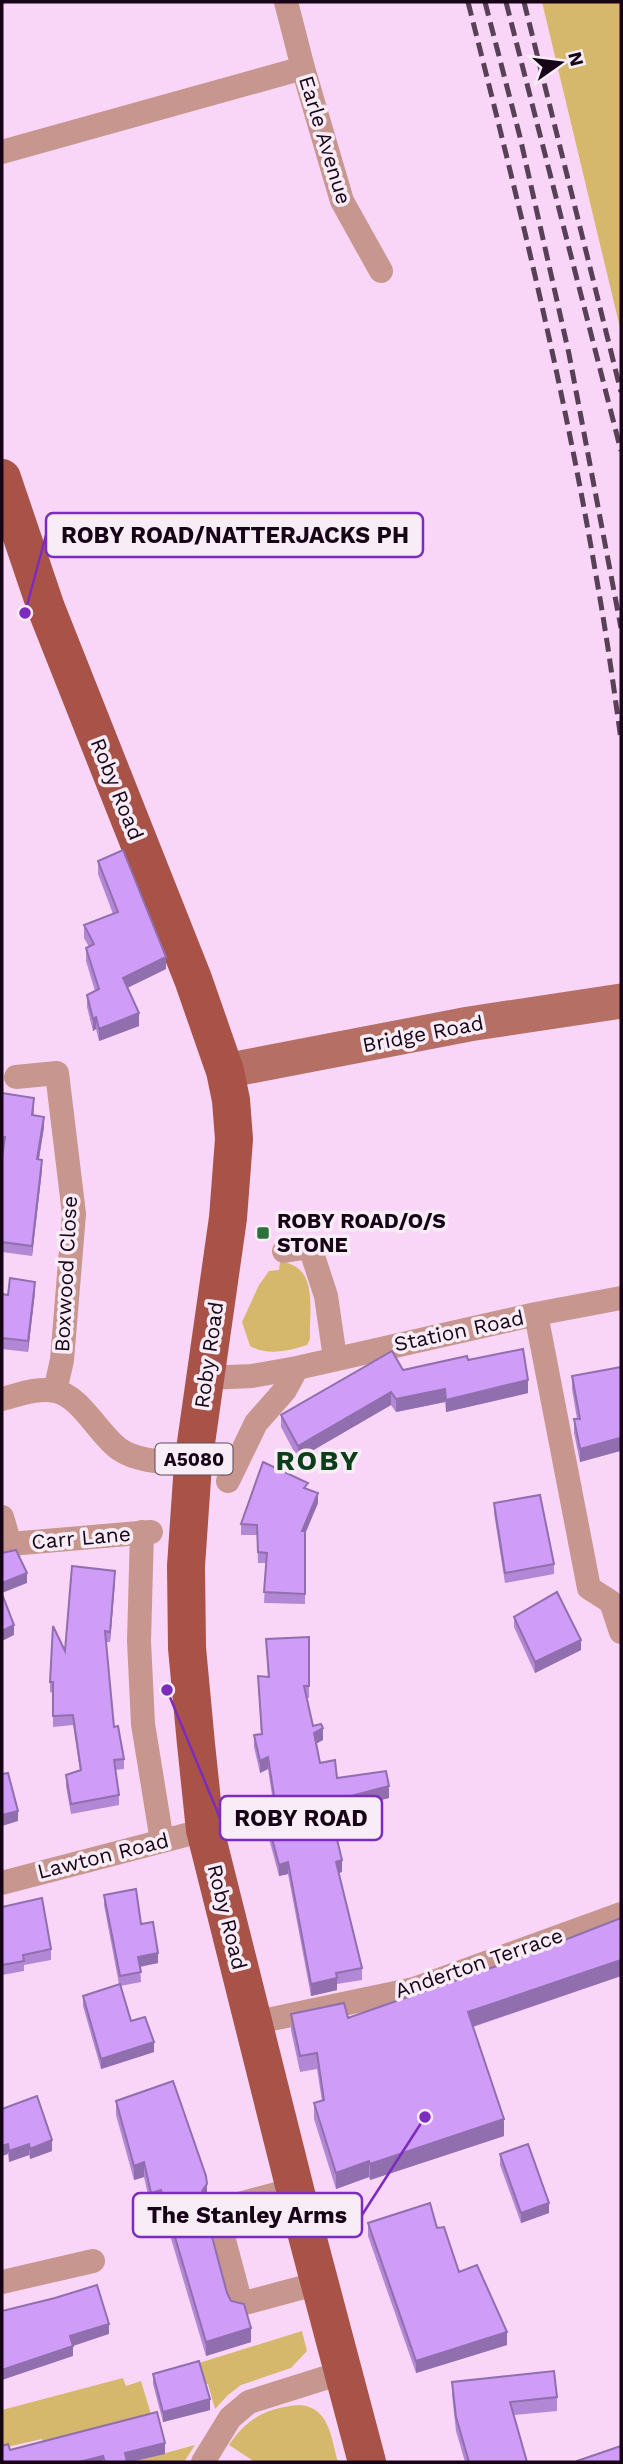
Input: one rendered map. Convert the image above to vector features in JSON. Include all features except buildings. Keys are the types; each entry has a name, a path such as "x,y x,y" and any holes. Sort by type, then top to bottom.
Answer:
{"main road":[{"name":"Roby Road","path":"2,478 46,608 193,979 225,1071 231,1100 234,1139 228,1218 193,1464 186,1566 187,1648 205,1830 367,2462"}],"street":[{"name":"Earle Avenue","path":"286,2 342,201 381,271"},
{"path":"2,152 303,68"},
{"name":"Bridge Road","path":"225,1071 469,1024 621,1002"},
{"name":"Boxwood Close","path":"16,1077 57,1073 63,1120 74,1214 62,1360 55,1391"},
{"path":"285,1251 310,1247 326,1296 335,1359"},
{"name":"Station Road","path":"206,1378 252,1376 297,1368 536,1314 621,1298"},
{"path":"536,1314 589,1588 611,1602 621,1632"},
{"path":"228,1481 256,1423 285,1390 297,1368"},
{"path":"2,1399 29,1392 55,1391 71,1398 101,1433 120,1450 144,1459 193,1464"},
{"name":"Carr Lane","path":"2,1517 6,1546 146,1532 139,1641 143,1724 162,1841"},
{"name":"Lawton Road","path":"2,1882 205,1830"},
{"name":"Anderton Terrace","path":"253,2023 414,1989 621,1914"},
{"path":"295,2189 216,2210 241,2304 319,2283"},
{"path":"2,2282 93,2261"},
{"path":"203,2462 230,2418 249,2402 344,2372"}],"shaded area":[{"path":"542,2 621,2 621,332"},
{"path":"280,1262 301,1271 306,1280 310,1302 310,1339 307,1345 293,1349 264,1351 250,1346 242,1322 259,1285 269,1271 279,1270"},
{"path":"302,2331 307,2351 291,2368 241,2385 215,2409 208,2384 199,2386 186,2367"},
{"path":"123,2378 126,2386 141,2381 154,2424 140,2460 195,2445 184,2462 125,2462 46,2452 42,2439 2,2448 2,2410"},
{"path":"300,2405 310,2407 323,2418 331,2434 338,2462 255,2462 229,2445 243,2428 259,2416 278,2408"}],"railway":[{"path":"468,2 522,220 571,440 601,606 621,740"},
{"path":"485,2 520,137 569,354 621,628"},
{"path":"506,2 621,451"},
{"path":"524,2 621,392"}],"place":[{"name":"ROBY ROAD/NATTERJACKS PH","path":"25,613"},
{"name":"ROBY ROAD/O/S STONE","path":"263,1233"},
{"name":"ROBY ROAD","path":"167,1690"},
{"name":"The Stanley Arms","path":"425,2117"}],"district":[{"name":"ROBY","path":"318,1460"}]}
